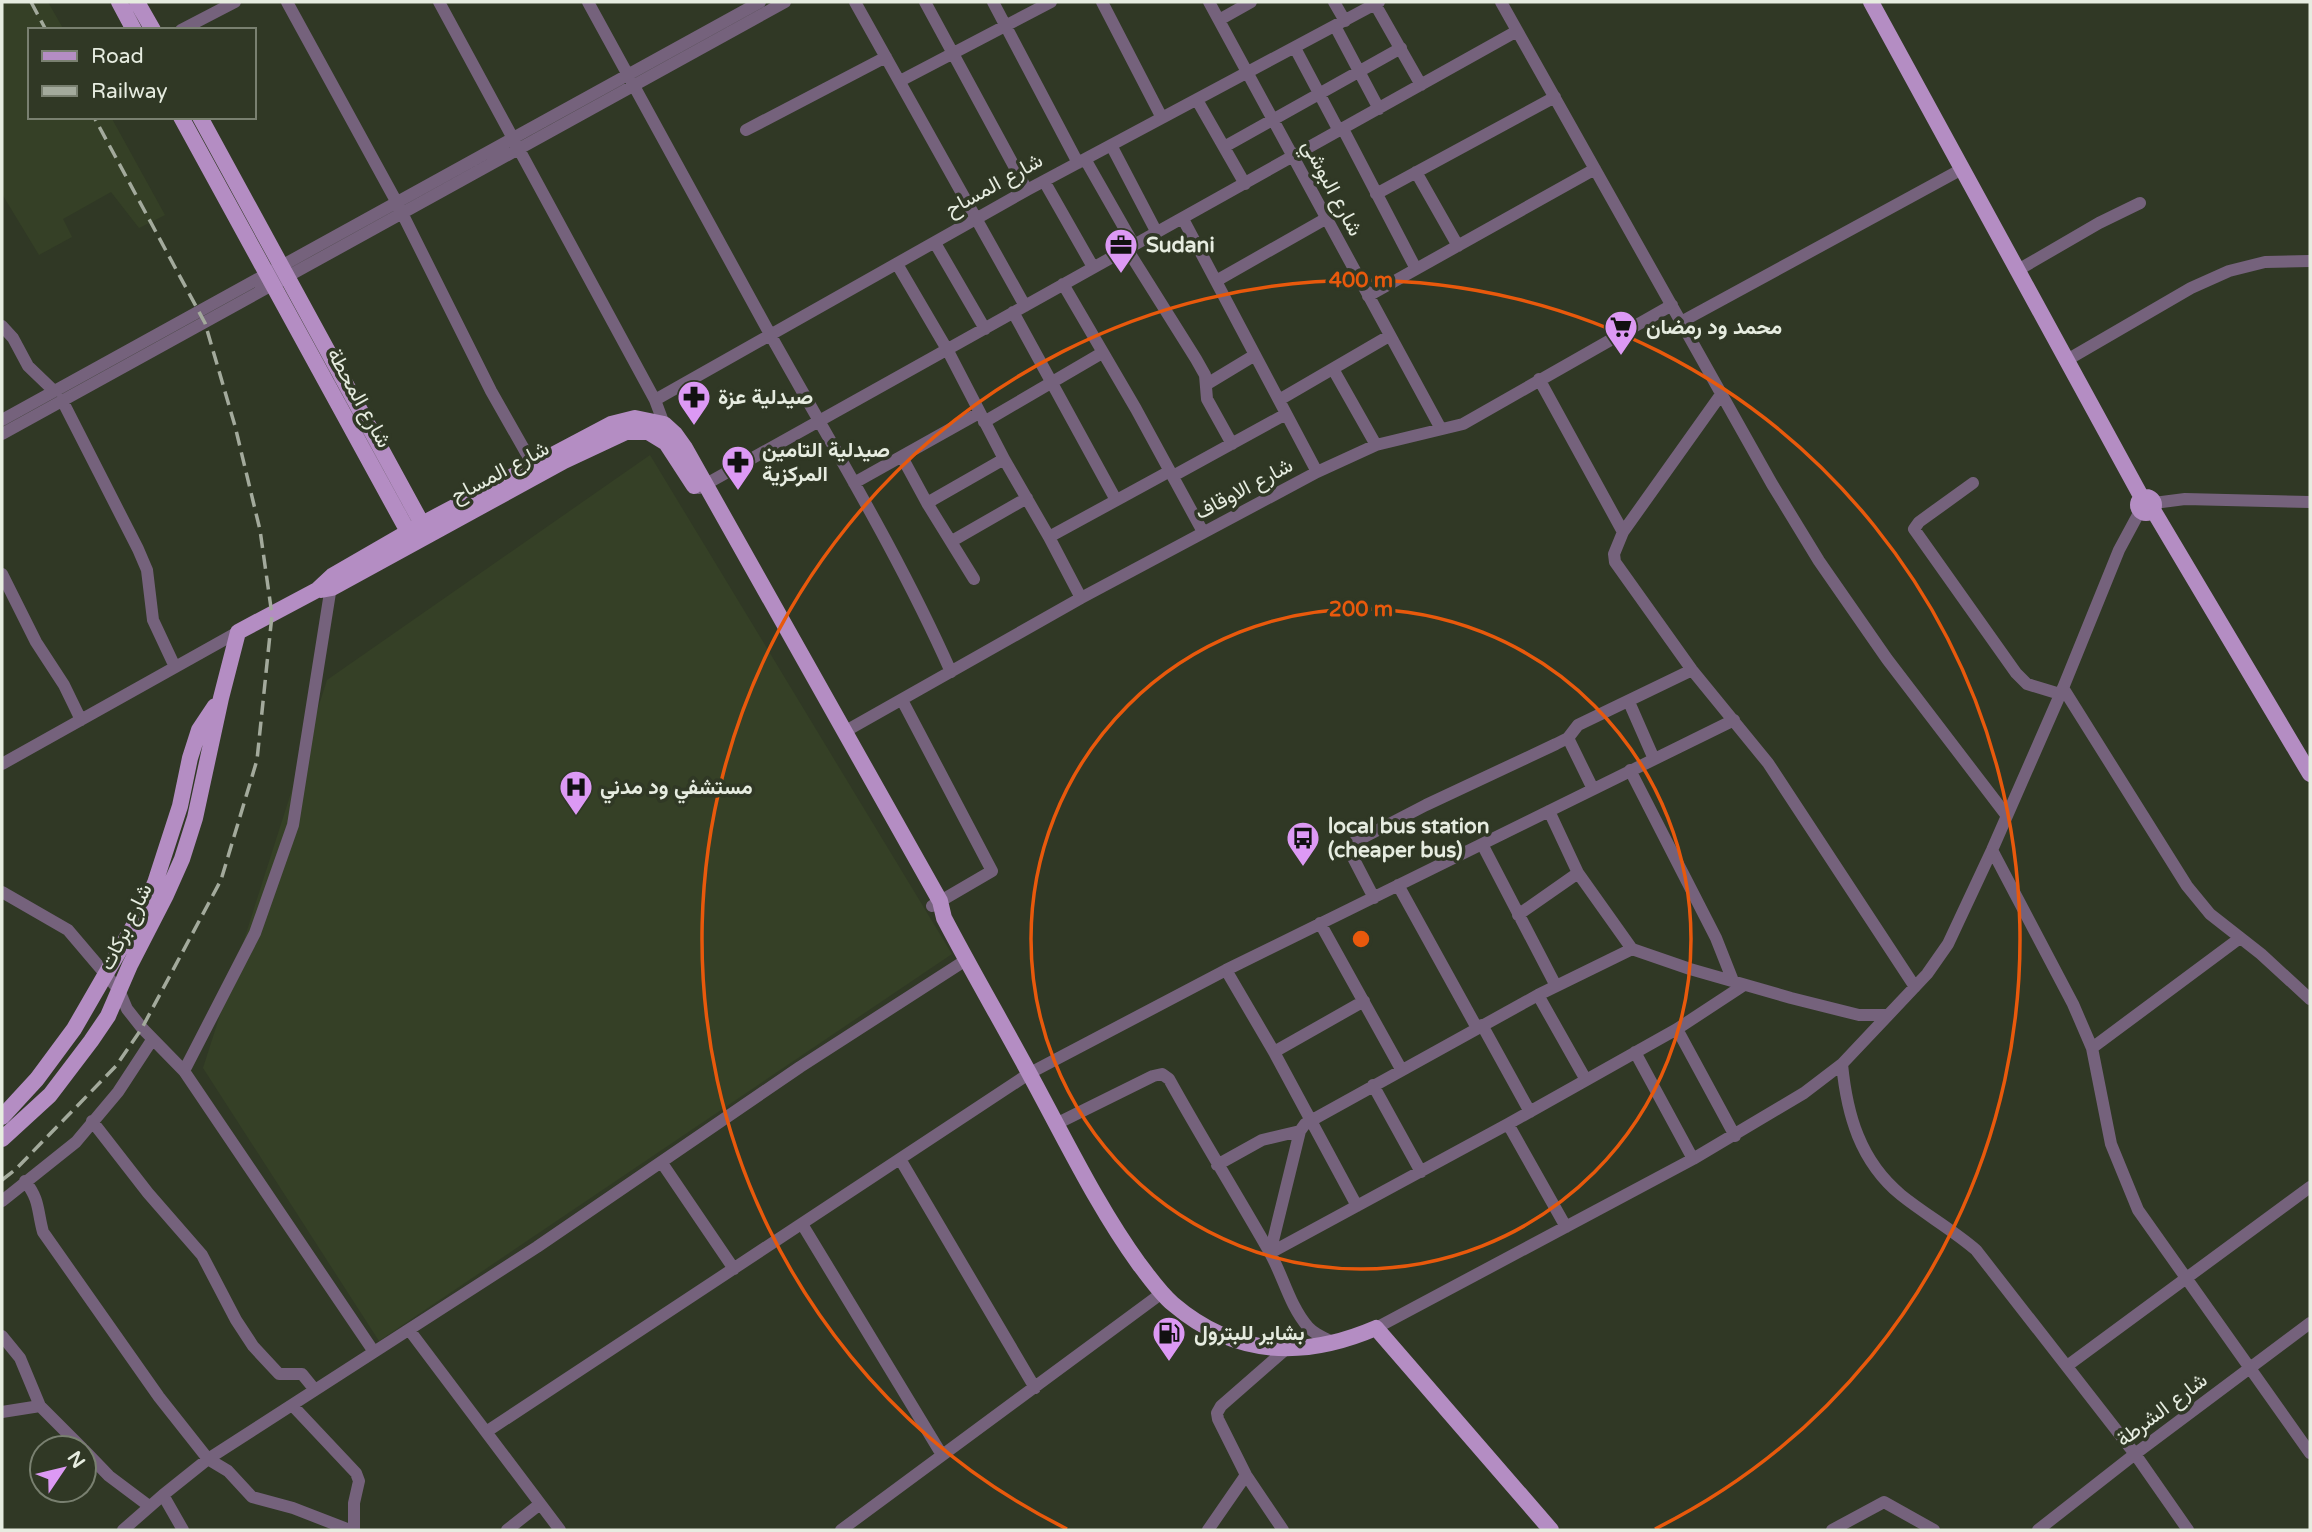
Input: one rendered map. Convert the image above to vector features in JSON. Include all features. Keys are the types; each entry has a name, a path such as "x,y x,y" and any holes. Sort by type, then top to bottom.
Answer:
{"main road":[{"path":"119,2 133,28"},
{"path":"137,2 152,28"},
{"path":"1871,2 2147,505 2310,774"},
{"path":"182,119 276,275"},
{"path":"201,119 276,275"},
{"name":"شارع المحطة","path":"276,275 418,533"},
{"name":"شارع المساح","path":"418,533 533,465 622,420 649,419 661,430"},
{"path":"661,430 675,454 701,487 939,908"},
{"name":"شارع المساح","path":"418,533 616,435 661,430"},
{"path":"238,632 418,533"},
{"name":"شارع بركات","path":"2,1139 50,1095 108,1016 182,859 195,818 220,698 238,632"},
{"path":"802,668 844,732 966,961 1108,1216 1126,1246 1162,1293 1174,1305 1212,1330 1248,1343 1285,1350 1318,1348 1376,1328 1548,1529"},
{"name":"شارع بركات","path":"2,1117 37,1079 74,1029 155,883 180,806 199,730 220,698"}],"street":[{"path":"185,28 235,2"},
{"path":"287,2 403,214 491,391 533,465"},
{"path":"439,2 655,400 661,430"},
{"path":"588,2 925,613 951,672"},
{"path":"736,22 760,2"},
{"path":"276,275 403,214 515,144 736,22 785,2"},
{"path":"855,2 977,219 1051,384 1116,500"},
{"path":"925,2 1027,190"},
{"path":"993,2 1205,375 1208,399 1232,443"},
{"path":"900,81 1052,2"},
{"path":"1102,2 1162,118"},
{"name":"شارع البوشي","path":"1209,2 1441,429"},
{"path":"1219,20 1251,2"},
{"path":"1334,2 1359,71 1379,109"},
{"path":"1501,2 1772,484 1819,561 1887,659 2007,816"},
{"path":"1377,3 1421,85"},
{"name":"شارع المساح","path":"655,400 1027,190 1377,3"},
{"path":"701,487 1517,31"},
{"path":"1295,48 1416,269"},
{"path":"1224,147 1401,48"},
{"path":"746,130 886,57"},
{"path":"1376,194 1555,97"},
{"path":"1197,100 1244,184"},
{"path":"2,433 58,396 276,275 396,201 515,144"},
{"path":"1111,145 1157,233"},
{"path":"1368,296 1595,169"},
{"path":"1681,322 1962,169"},
{"path":"1416,172 1458,246"},
{"path":"1044,181 1093,267"},
{"path":"2018,270 2099,223 2140,203"},
{"path":"1216,281 1327,218"},
{"path":"1183,219 1317,472"},
{"path":"935,243 985,329"},
{"path":"2067,360 2191,288 2229,271 2265,262 2310,261"},
{"path":"897,264 948,351 981,418 1081,598"},
{"path":"1063,284 1203,531"},
{"name":"شارع الاوقاف","path":"844,732 1081,598 1317,472 1376,445 1463,424 1672,305"},
{"path":"2,326 13,338 28,366 58,396 138,549 147,570 153,620 175,667"},
{"path":"1279,400 1389,336"},
{"path":"854,483 1051,384 1102,353"},
{"path":"1207,384 1255,355"},
{"path":"1333,369 1376,445"},
{"path":"1539,379 1623,532"},
{"path":"1722,393 1623,532 1614,554 1615,562 1692,670 1734,720 1795,803 1914,987"},
{"path":"2,420 58,396"},
{"path":"1049,537 1286,414"},
{"path":"902,457 974,579"},
{"path":"927,503 1004,459"},
{"path":"1973,483 1919,522 1914,529 2016,673 2027,684 2062,691 2186,886 2210,914 2310,999"},
{"path":"951,541 1027,498"},
{"path":"1376,1328 1735,1136 1812,1088 1842,1064 1938,961 1948,944 2062,691 2119,550 2147,505 2185,499 2310,502"},
{"path":"2,575 36,642 64,685 81,720"},
{"path":"184,1071 255,933 282,862 300,790 327,585"},
{"path":"2,764 238,632"},
{"path":"1374,898 1347,846 1426,805 1568,738 1578,725 1692,670"},
{"path":"902,700 991,868 990,873 939,908"},
{"path":"1629,702 1654,759"},
{"path":"486,1432 1030,1073 1226,970 1734,720"},
{"path":"1568,738 1593,789"},
{"path":"1630,770 1739,983"},
{"path":"1549,811 1578,873 1632,949 1739,983 1859,1015 1886,1015"},
{"path":"1482,844 1556,986"},
{"path":"1992,850 2073,1004 2092,1048 2111,1144 2138,1210 2310,1452"},
{"path":"1518,915 1578,873"},
{"path":"1398,885 1530,1112"},
{"path":"2,893 68,930 119,990 127,1009 152,1040 184,1071 374,1352"},
{"path":"1320,923 1401,1069"},
{"path":"2092,1048 2239,937"},
{"path":"1270,1253 1300,1131 1310,1120 1538,995 1632,949"},
{"path":"123,1530 208,1459 410,1331 662,1163 800,1067 966,961"},
{"path":"1226,970 1274,1052 1357,1206"},
{"path":"1270,1253 1508,1125 1677,1029 1739,983"},
{"path":"1538,995 1586,1080"},
{"path":"1274,1052 1364,1000"},
{"path":"1677,1029 1735,1136"},
{"path":"2,1201 70,1148 118,1092 152,1040"},
{"path":"1635,1052 1693,1159"},
{"path":"1842,1064 1845,1097 1864,1151 1899,1193 1976,1250 2135,1454 2188,1530"},
{"path":"1056,1124 1153,1076 1162,1074 1169,1079 1270,1253 1305,1323 1317,1334 1335,1343"},
{"path":"1373,1085 1421,1172"},
{"path":"92,1122 202,1255 236,1320 253,1346 279,1374 302,1374 315,1390"},
{"path":"1508,1125 1566,1227"},
{"path":"1217,1165 1262,1140 1300,1131"},
{"path":"901,1159 1035,1388"},
{"path":"662,1163 734,1269"},
{"path":"25,1181 35,1194 43,1232 159,1397 208,1459 228,1471 252,1497 293,1508 326,1526 352,1530 359,1480 356,1473 292,1405"},
{"path":"2067,1366 2310,1186"},
{"path":"802,1224 942,1455"},
{"path":"841,1530 1162,1293"},
{"name":"شارع الشرطة","path":"2038,1530 2310,1323"},
{"path":"410,1331 560,1530"},
{"path":"2,1336 20,1357 40,1406 68,1434"},
{"path":"1283,1530 1246,1475 1217,1413 1221,1406 1285,1350"},
{"path":"2,1412 40,1406"},
{"path":"98,1465 149,1506"},
{"path":"1208,1530 1246,1475"},
{"path":"163,1495 183,1530"},
{"path":"1832,1530 1849,1526 1884,1502 1934,1530"},
{"path":"507,1530 541,1504"}],"shaded area":[{"path":"2,2 48,2 63,28 28,28 28,119 112,119 165,215 139,228 111,192 63,219 72,237 39,255 2,194"},
{"name":"مستشفي ود مدني","path":"650,455 952,954 379,1341 203,1068 327,680"}],"railway":[{"path":"31,2 45,28"},
{"path":"2,1180 15,1170 116,1066 142,1028 221,880 257,760 272,615 260,530 235,426 205,323 95,119"}],"place":[{"name":"Sudani","path":"1121,275"},
{"name":"محمد ود رمضان","path":"1621,357"},
{"name":"صيدلية عزة","path":"694,427"},
{"name":"صيدلية التامين المركزية","path":"738,492"},
{"name":"مستشفي ود مدني","path":"576,817"},
{"name":"local bus station (cheaper bus)","path":"1303,868"},
{"name":"بشاير للبترول","path":"1169,1363"}]}
